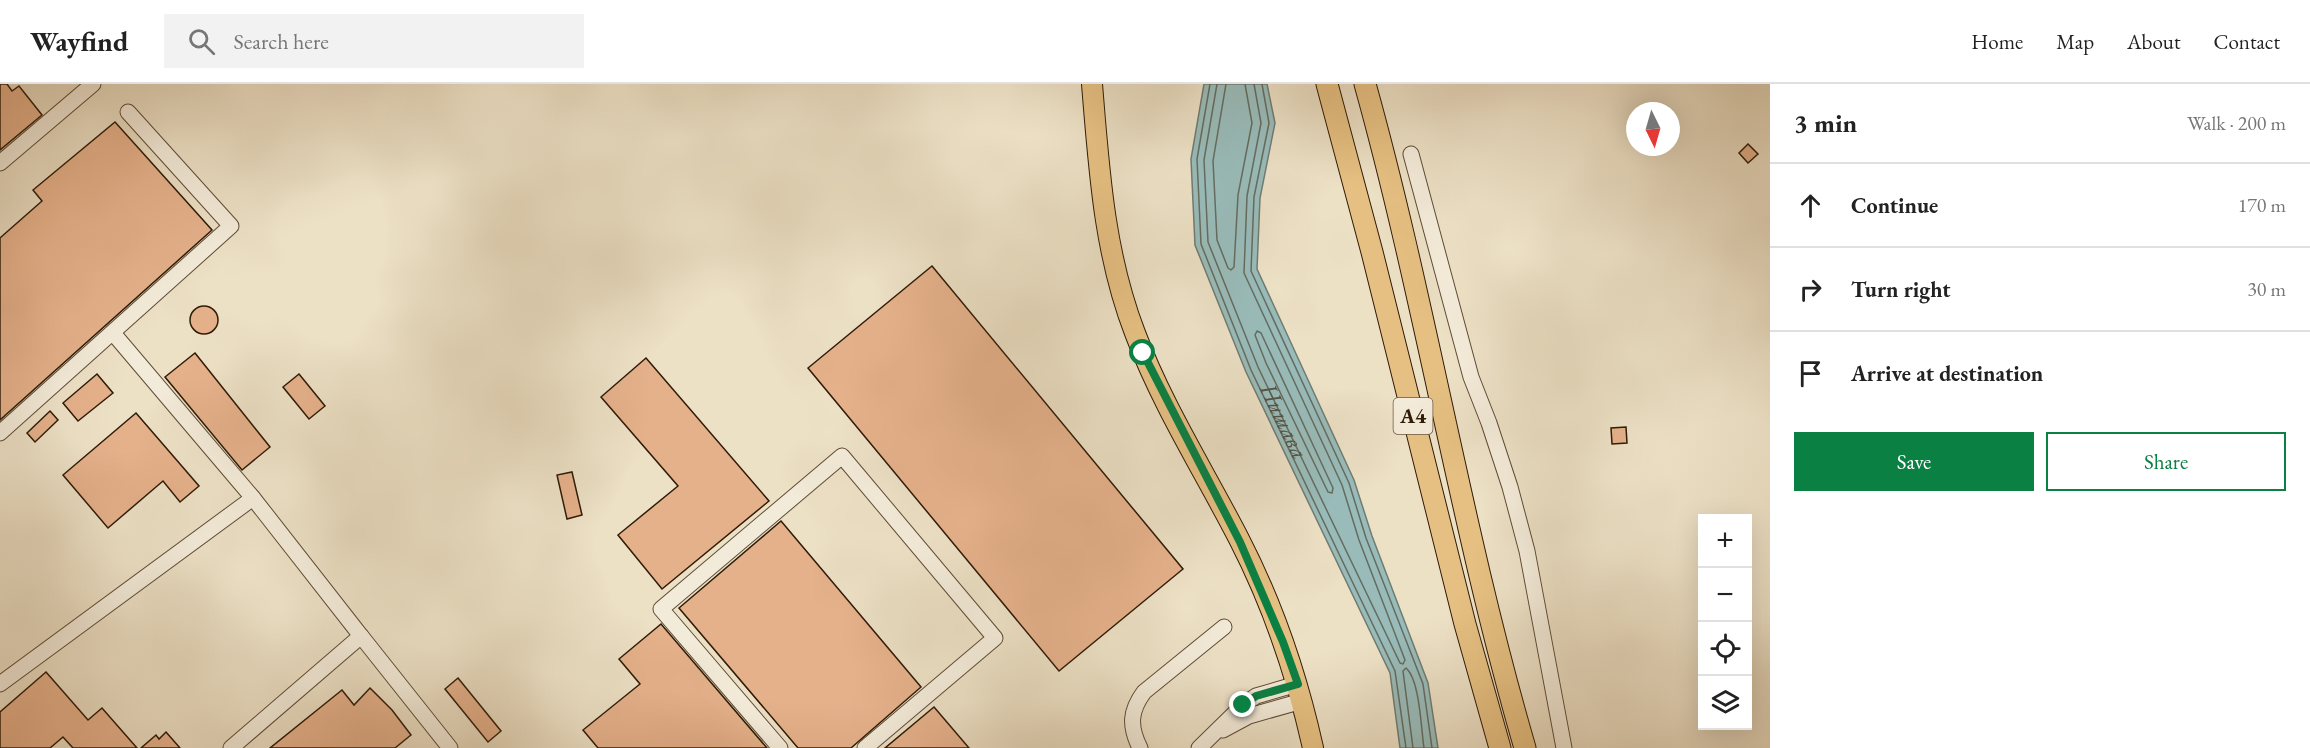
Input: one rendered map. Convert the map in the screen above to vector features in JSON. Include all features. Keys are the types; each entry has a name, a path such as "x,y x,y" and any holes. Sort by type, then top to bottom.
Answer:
{"highway":[{"name":"A4","path":"1327,84 1500,748"},
{"name":"A4","path":"1365,84 1419,298 1482,582 1525,748"}],"main road":[{"path":"1092,84 1100,180 1109,246 1134,330 1154,376 1240,542 1283,642 1300,693 1313,748"}],"street":[{"path":"0,163 93,84"},
{"path":"0,433 231,226 128,112"},
{"path":"1411,154 1472,377 1510,487 1527,551 1564,748"},
{"path":"113,333 253,498 450,748"},
{"path":"780,748 661,609 842,456 995,638 865,748"},
{"path":"0,684 253,498"},
{"path":"1140,748 1132,724 1135,705 1144,692 1224,627"},
{"path":"231,748 361,636"},
{"path":"1198,748 1213,735 1300,693"}],"water":[{"name":"Нишава","path":"1204,84 1267,84 1275,123 1260,198 1257,269 1354,480 1372,536 1428,683 1438,748 1400,748 1390,673 1246,372 1195,245 1191,159"}],"building":[{"path":"0,84 7,84 12,91 19,86 42,115 0,150"},
{"path":"115,122 212,230 0,420 0,238 42,201 33,190"},
{"path":"1748,144 1758,154 1748,163 1739,153"},
{"path":"932,266 1183,569 1059,671 808,368"},
{"path":"204,306 214,310 218,320 214,330 204,334 194,330 190,320 194,310"},
{"path":"195,353 270,447 242,470 165,377"},
{"path":"646,358 769,501 662,589 618,535 678,486 601,397"},
{"path":"97,374 113,393 78,421 63,403"},
{"path":"299,374 325,406 309,419 283,387"},
{"path":"50,411 58,420 35,442 27,433"},
{"path":"136,413 199,486 180,502 163,481 108,528 63,475"},
{"path":"1626,427 1627,443 1612,444 1611,428"},
{"path":"572,472 582,515 567,519 557,475"},
{"path":"781,521 921,687 851,748 798,748 679,608"},
{"path":"661,624 767,748 598,748 583,730 640,684 619,659"},
{"path":"46,672 88,720 102,708 137,748 73,748 63,737 50,748 0,748 0,712"},
{"path":"458,678 501,731 488,742 445,689"},
{"path":"370,688 392,710 411,735 395,748 270,748 342,690 354,705"},
{"path":"934,707 969,748 885,748"},
{"path":"166,732 180,748 141,748 156,735 159,739"}],"route":[{"path":"1143,353 1240,542 1269,607 1298,684 1256,696 1243,705"}]}
